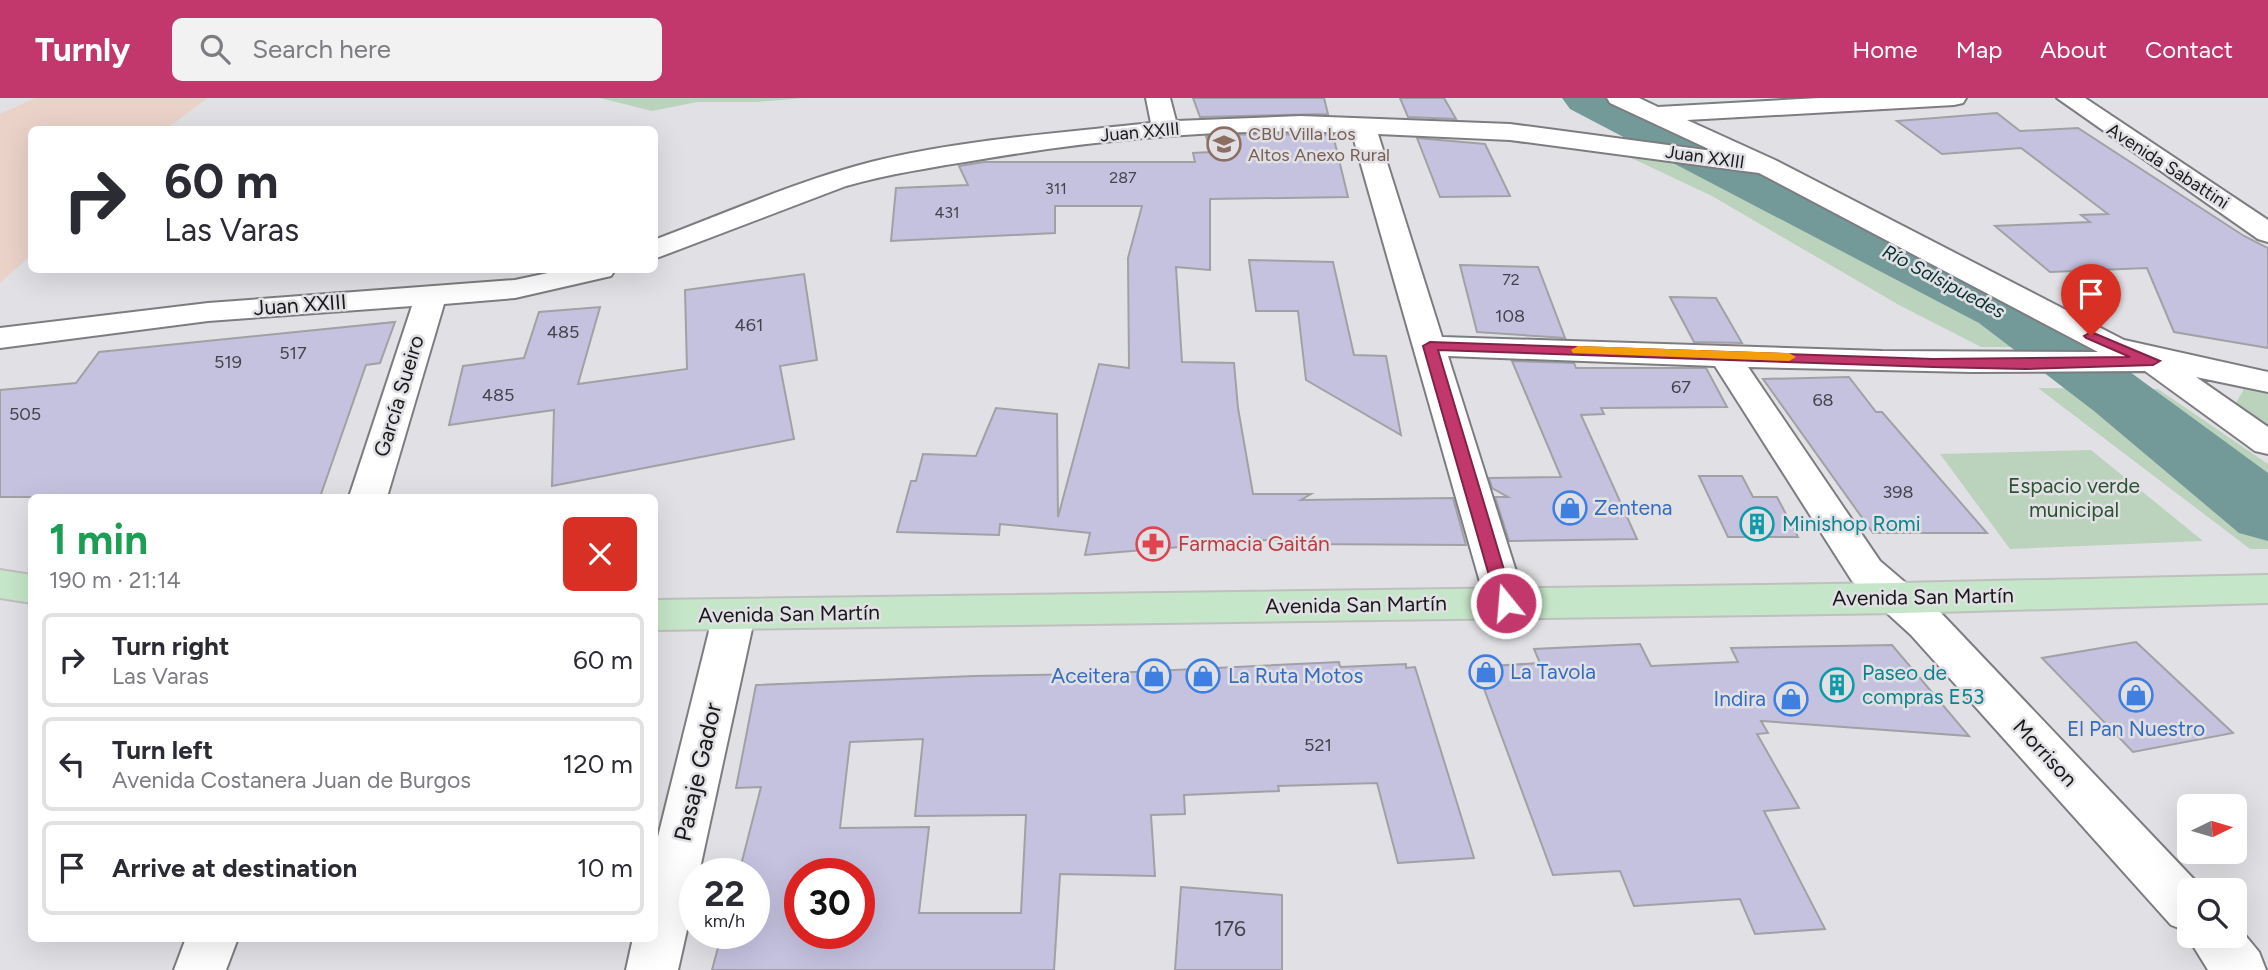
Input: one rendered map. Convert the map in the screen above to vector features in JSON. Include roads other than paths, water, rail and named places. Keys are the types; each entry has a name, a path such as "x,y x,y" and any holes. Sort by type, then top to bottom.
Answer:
{"main road":[{"path":"0,584 28,588"},
{"name":"Avenida San Martín","path":"658,615 1900,598 2268,589"}],"street":[{"path":"1158,98 1165,129"},
{"path":"1619,98 2113,347 2153,361 2204,400 2268,443"},
{"path":"1652,114 1954,98"},
{"name":"Avenida Sabattini","path":"2069,98 2268,233"},
{"name":"Juan XXIII","path":"658,248 837,180 876,169 1026,144 1165,129 1247,124 1362,124 1510,132 1618,144 1754,164"},
{"path":"1362,124 1506,603"},
{"name":"Juan XXIII","path":"0,338 208,312 515,289 587,273"},
{"name":"García Sueiro","path":"369,494 431,295"},
{"path":"1430,346 2026,365 2153,361 2193,365 2268,382"},
{"name":"Morrison","path":"1724,355 1866,571 1900,598 2177,896"},
{"name":"Pasaje Gador","path":"652,970 734,615"},
{"path":"200,970 210,942"},
{"path":"2223,948 2240,970"}],"waterway":[{"name":"Río Salsipuedes","path":"1588,98 2002,309 2120,396 2268,514"}],"place":[{"name":"CBU Villa Los Altos Anexo Rural","path":"1224,144"},
{"name":"Zentena","path":"1570,508"},
{"name":"Minishop Romi","path":"1757,524"},
{"name":"Farmacia Gaitán","path":"1153,544"},
{"name":"La Tavola","path":"1486,672"},
{"name":"Aceitera","path":"1154,676"},
{"name":"La Ruta Motos","path":"1203,676"},
{"name":"Paseo de compras E53","path":"1837,685"},
{"name":"El Pan Nuestro","path":"2136,695"},
{"name":"Indira","path":"1791,699"}],"park label":[{"name":"Espacio verde municipal","path":"2074,498"}]}
